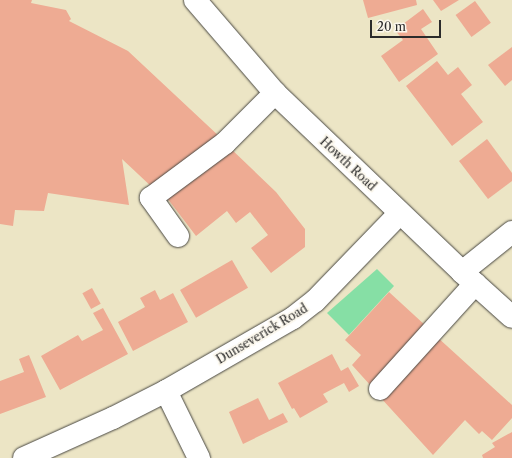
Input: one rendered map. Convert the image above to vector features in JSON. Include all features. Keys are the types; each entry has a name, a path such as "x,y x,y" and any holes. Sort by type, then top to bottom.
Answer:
{"street":[{"name":"Howth Road","path":"195,0 275,93 468,278 512,317"},
{"path":"214,21 219,0"},
{"path":"178,236 151,198 225,143 275,93"},
{"name":"Dunseverick Road","path":"24,458 114,418 166,391 293,318 315,301 400,213"},
{"path":"380,388 468,278 512,232"},
{"path":"166,391 199,458"}],"green space":[{"path":"377,269 394,286 349,335 327,313"}],"building":[{"path":"0,0 32,0 31,3 66,10 71,19 69,21 128,51 221,138 154,189 122,159 129,205 48,193 44,211 15,210 13,226 0,224"},
{"path":"363,0 416,0 417,5 368,18"},
{"path":"433,0 459,0 441,11"},
{"path":"475,1 491,23 471,37 456,15"},
{"path":"423,9 432,22 421,29 438,54 399,82 381,56 403,40 395,30"},
{"path":"512,47 512,80 505,86 488,65"},
{"path":"437,61 448,75 458,67 472,85 461,94 483,122 452,146 406,86"},
{"path":"487,139 512,173 512,181 488,199 459,161"},
{"path":"228,146 276,192 305,229 305,247 271,273 251,248 268,235 250,212 236,223 227,211 196,236 164,194"},
{"path":"232,260 248,288 196,318 180,290"},
{"path":"92,288 101,304 91,309 82,293"},
{"path":"155,290 160,300 173,293 188,322 133,351 118,322 145,307 140,298"},
{"path":"389,292 426,326 371,386 352,365 361,355 345,340"},
{"path":"103,308 128,354 60,390 41,356 78,335 82,341 103,330 93,313"},
{"path":"436,336 512,405 512,418 492,440 482,431 479,434 465,420 433,455 380,397"},
{"path":"332,354 341,371 348,367 359,386 349,392 344,383 323,394 328,402 300,418 294,408 292,409 278,383"},
{"path":"29,355 46,397 0,414 0,381 24,372 19,359"},
{"path":"258,398 269,420 283,413 288,422 243,444 229,412"},
{"path":"512,432 512,458 483,458 482,455 495,447 492,443"}]}
